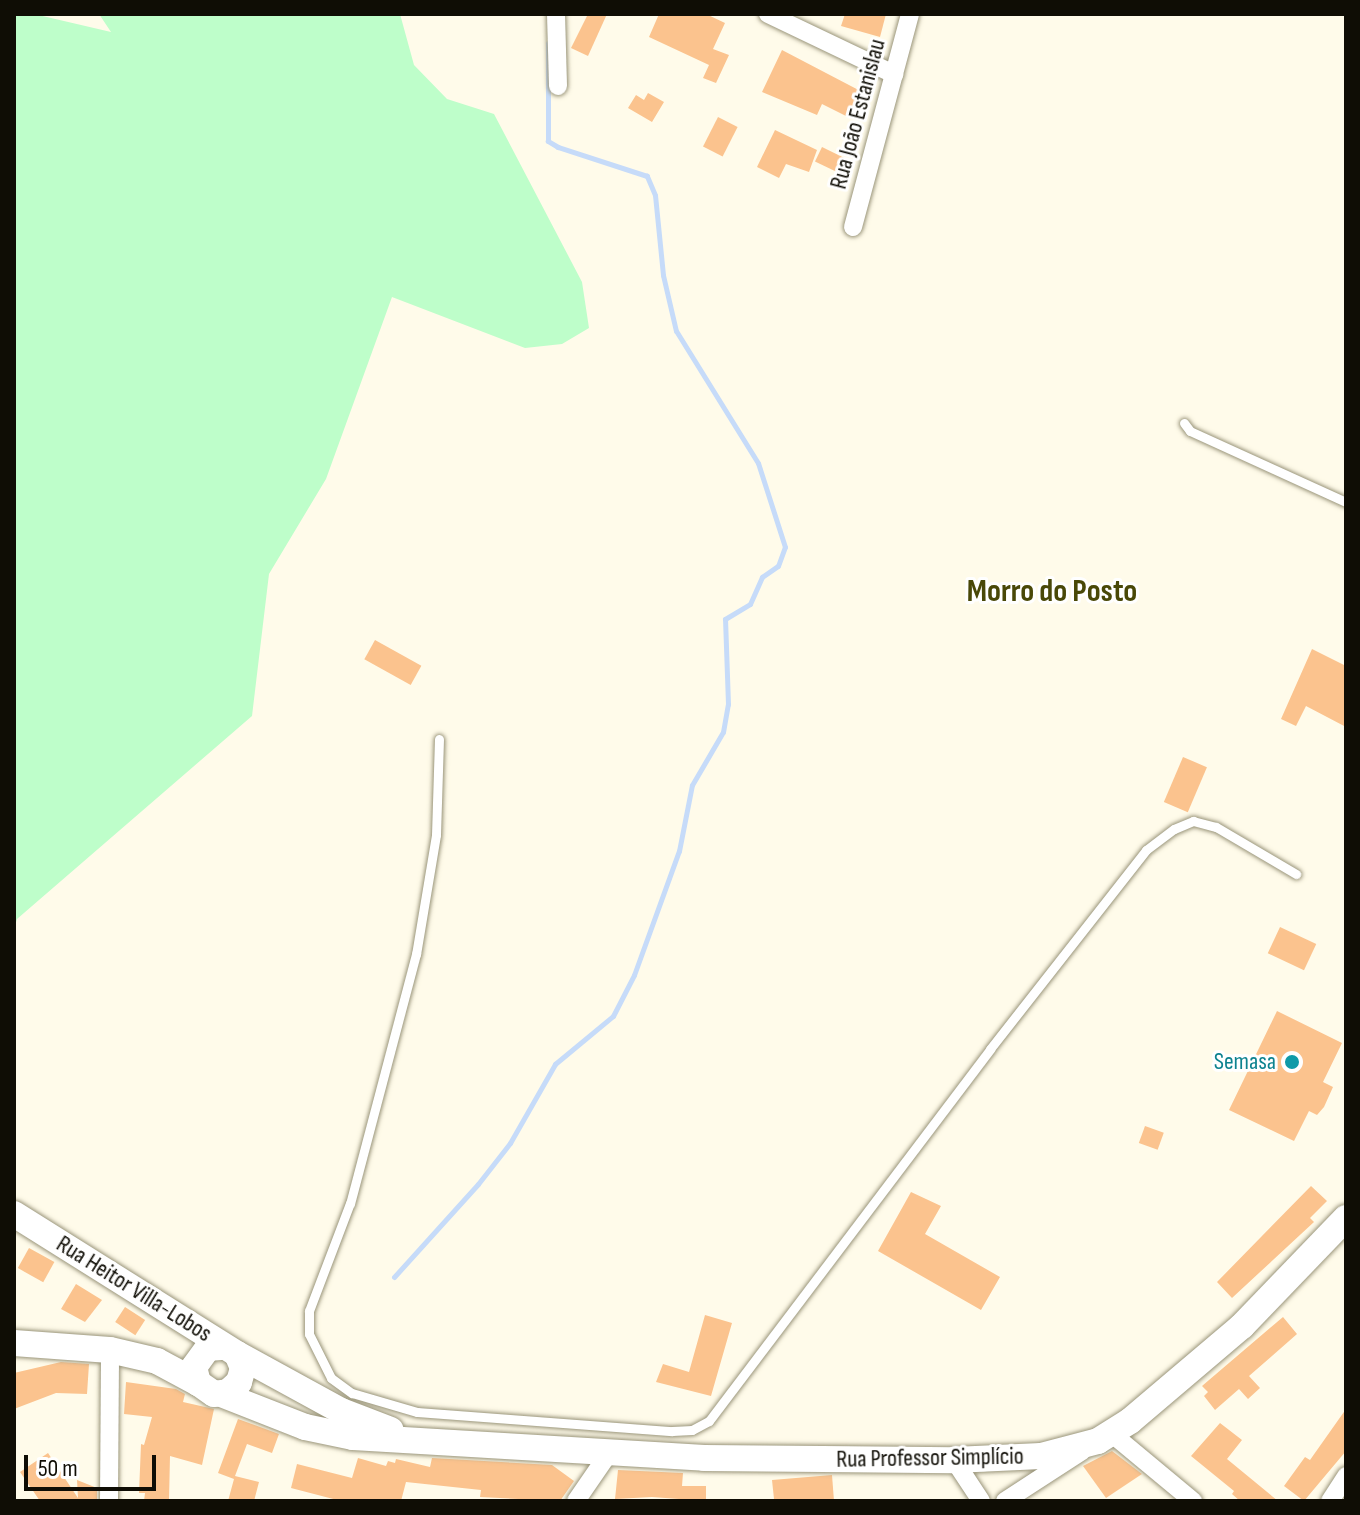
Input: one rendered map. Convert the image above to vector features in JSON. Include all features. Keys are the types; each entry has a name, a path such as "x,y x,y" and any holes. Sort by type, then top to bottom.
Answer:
{"street":[{"path":"556,14 558,86"},
{"path":"768,14 894,74"},
{"name":"Rua João Estanislau","path":"853,227 910,14"},
{"name":"Rua Heitor Villa-Lobos","path":"14,1214 231,1350"},
{"name":"Rua Professor Simplício","path":"14,1343 62,1344 110,1350 157,1361 205,1379 305,1427 334,1434 704,1458 954,1460 1041,1456 1104,1437 1155,1400 1242,1326 1346,1218"},
{"name":"Rua Heitor Villa-Lobos","path":"43,1232 168,1324 205,1379"},
{"path":"208,1348 231,1350 243,1368 239,1382 205,1379 208,1348"},
{"path":"109,1501 110,1350"},
{"name":"Rua Professor Simplício","path":"231,1350 361,1421 426,1439"},
{"path":"1005,1501 1104,1437 1193,1501"},
{"path":"576,1501 609,1453"},
{"path":"954,1460 981,1501"},
{"path":"1330,1501 1346,1476"}],"lane":[{"path":"1184,423 1190,431 1346,502"},
{"path":"439,739 436,835 413,967 350,1203 309,1311 309,1334 331,1378 352,1393 417,1412 672,1431 692,1430 709,1421 990,1049 1146,850 1174,829 1193,821 1216,827 1296,874"}],"green space":[{"path":"14,14 34,14 111,32 99,14 400,14 414,65 447,99 494,114 582,282 589,328 562,344 525,348 392,297 326,479 269,574 252,716 17,919 14,929"}],"building":[{"path":"588,14 607,14 588,56 571,48"},
{"path":"659,14 706,14 725,23 713,49 729,55 716,83 703,78 709,65 649,37"},
{"path":"845,14 886,14 880,37 841,26"},
{"path":"782,50 870,96 864,116 849,110 846,116 822,104 817,115 762,92"},
{"path":"648,93 664,102 652,122 628,108 636,95 644,100"},
{"path":"718,117 738,127 723,156 703,146"},
{"path":"775,130 817,150 809,172 786,164 779,178 757,167"},
{"path":"822,147 844,158 837,172 815,161"},
{"path":"375,640 421,666 411,685 364,659"},
{"path":"1312,649 1346,666 1346,727 1306,706 1296,726 1281,719"},
{"path":"1183,757 1207,767 1188,812 1164,802"},
{"path":"1280,927 1316,944 1304,970 1268,953"},
{"name":"Semasa","path":"1277,1011 1342,1043 1323,1082 1333,1087 1324,1107 1317,1115 1309,1111 1294,1141 1229,1110"},
{"path":"1145,1126 1164,1133 1158,1150 1139,1143"},
{"path":"1311,1186 1327,1201 1310,1218 1314,1222 1232,1298 1217,1282"},
{"path":"911,1192 941,1206 925,1234 1000,1277 981,1310 878,1251"},
{"path":"29,1248 54,1262 43,1282 18,1268"},
{"path":"76,1284 102,1300 85,1322 61,1309"},
{"path":"125,1307 145,1320 135,1335 115,1322"},
{"path":"705,1315 732,1323 711,1396 656,1382 663,1364 689,1372"},
{"path":"1283,1317 1297,1334 1249,1376 1260,1388 1248,1399 1239,1389 1215,1410 1204,1396 1208,1392 1202,1386"},
{"path":"61,1362 89,1364 87,1394 56,1393 14,1409 14,1373"},
{"path":"126,1382 176,1389 185,1394 183,1402 214,1409 202,1465 170,1456 169,1501 144,1501 145,1493 139,1493 141,1444 144,1445 152,1417 124,1414"},
{"path":"1346,1409 1346,1451 1304,1501 1284,1486 1305,1457 1310,1460"},
{"path":"238,1419 279,1434 272,1453 247,1444 235,1476 259,1482 254,1501 228,1501 234,1479 218,1473"},
{"path":"1220,1423 1242,1440 1227,1459 1278,1501 1240,1501 1232,1494 1234,1491 1191,1456"},
{"path":"1112,1451 1142,1474 1106,1498 1083,1466"},
{"path":"48,1453 78,1498 77,1480 97,1488 97,1501 40,1501 20,1472"},
{"path":"358,1458 386,1466 388,1461 395,1463 396,1459 430,1467 432,1458 552,1465 574,1481 560,1501 480,1497 481,1490 406,1482 401,1501 341,1501 291,1488 297,1464 352,1478"},
{"path":"618,1470 683,1473 682,1486 706,1486 706,1501 652,1497 615,1499"},
{"path":"832,1475 834,1501 774,1499 772,1480"}],"waterway":[{"path":"394,1277 478,1184 510,1143 555,1064 613,1016 634,975 679,851 692,785 723,732 728,704 725,619 750,604 762,577 778,566 785,547 758,463 676,331 663,275 655,195 647,176 548,141 548,43"}],"place":[{"name":"Semasa","path":"1292,1062"}],"district":[{"name":"Morro do Posto","path":"1052,592"}]}
